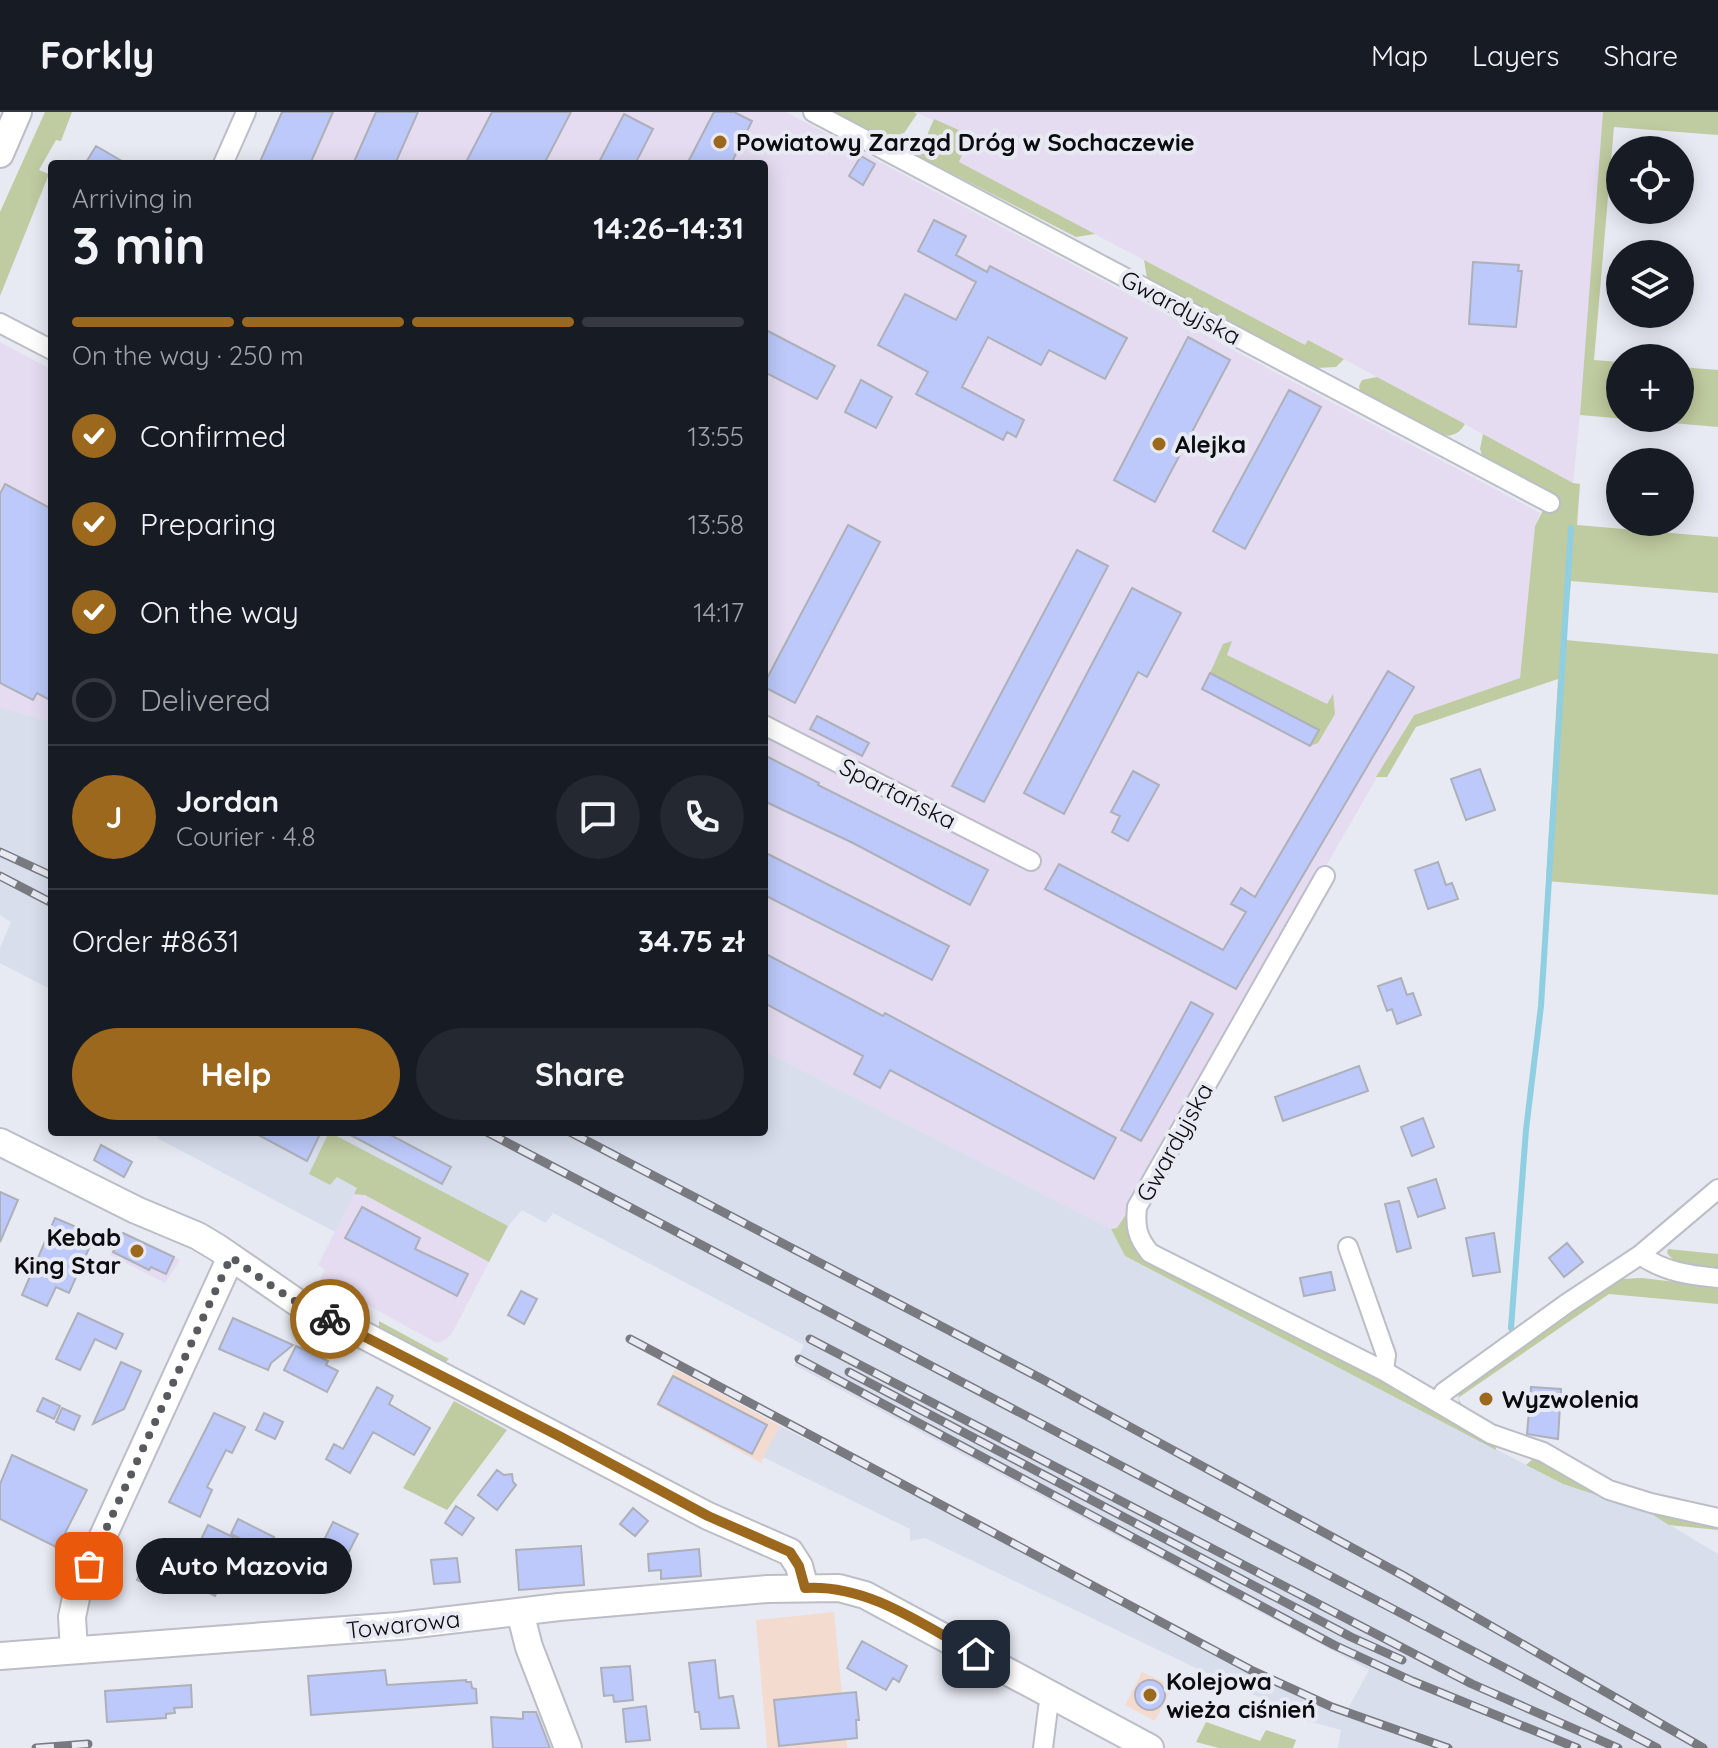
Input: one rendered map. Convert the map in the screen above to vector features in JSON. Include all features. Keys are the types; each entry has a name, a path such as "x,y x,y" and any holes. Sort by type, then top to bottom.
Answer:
{"street":[{"path":"0,154 18,112"},
{"path":"225,160 246,112"},
{"name":"Gwardyjska","path":"813,112 1550,503"},
{"path":"0,323 48,348"},
{"name":"Spartańska","path":"768,727 1031,861"},
{"name":"Gwardyjska","path":"1325,876 1137,1207 1135,1228 1140,1241 1150,1253 1384,1371 1491,1434 1543,1452 1609,1490 1718,1518"},
{"path":"0,1142 148,1215 198,1236 308,1310 352,1329 708,1516 790,1552 799,1566 805,1588"},
{"path":"1438,1402 1444,1392 1640,1255 1718,1189"},
{"path":"1348,1247 1386,1355 1384,1371"},
{"path":"1640,1255 1659,1269 1718,1278"},
{"path":"74,1650 72,1617 77,1593 231,1257"},
{"name":"Towarowa","path":"0,1656 399,1626 520,1612 805,1588 839,1588 865,1595 1150,1748"},
{"path":"520,1612 529,1647 568,1748"},
{"path":"1043,1748 1052,1695"}],"shaded area":[{"path":"282,112 786,112 1540,513 1535,526 1520,678 1413,715 1117,1228 1111,1229 768,1053 768,160 261,160"},
{"path":"914,112 1603,112 1588,335 1573,483 1309,340 1305,345 958,162 969,135"},
{"path":"0,342 48,368 48,721 0,707"},
{"path":"0,707 48,721 48,988 0,963 0,948 11,922 0,915"},
{"path":"768,1053 1111,1229 1125,1256 1563,1484 1650,1513 1718,1554 1718,1748 1338,1748 1341,1730 1300,1719 1297,1714 925,1538 910,1541 910,1529 763,1457 780,1426 1345,1714 1369,1670 794,1365 804,1345 553,1213 546,1223 522,1210 508,1226 489,1262 365,1195 354,1195 335,1232 157,1138 768,1136"},
{"path":"354,1194 365,1195 489,1262 451,1335 443,1341 437,1343 320,1279 325,1270 318,1265"},
{"path":"120,1231 180,1260 165,1283 110,1255"},
{"path":"675,1369 780,1426 761,1463 656,1405"},
{"path":"834,1612 847,1748 767,1748 756,1620"},
{"path":"1142,1672 1173,1686 1155,1721 1125,1705"}],"green space":[{"path":"45,112 72,112 61,141 56,140 39,170 48,176 0,296 0,212"},
{"path":"834,112 917,114 904,133 884,139"},
{"path":"1603,112 1718,112 1718,135 1614,127 1613,136 1606,136 1606,220 1594,360 1606,361 1606,417 1580,415"},
{"path":"934,119 970,135 959,162 1095,234 1076,237 918,156"},
{"path":"1144,260 1305,345 1308,340 1344,359 1336,367 1316,368 1147,278"},
{"path":"1694,368 1718,370 1718,427 1694,425"},
{"path":"1377,377 1465,424 1456,433 1443,436 1360,392 1362,380"},
{"path":"1483,434 1580,484 1577,525 1606,527 1606,536 1718,537 1718,593 1571,581 1565,640 1718,654 1718,895 1546,881 1558,679 1416,727 1387,777 1376,777 1414,715 1520,678 1535,526 1551,495 1483,458 1480,449"},
{"path":"1232,641 1227,655 1327,704 1333,694 1335,714 1318,743 1310,746 1318,730 1210,673 1223,644"},
{"path":"327,1136 337,1136 508,1226 489,1262 365,1195 354,1194 357,1188 337,1177 330,1185 309,1174"},
{"path":"1126,1214 1130,1236 1139,1253 1302,1337 1496,1445 1496,1450 1125,1256 1111,1229 1117,1228"},
{"path":"1668,1249 1718,1254 1718,1269 1684,1265 1667,1253"},
{"path":"1642,1278 1718,1287 1718,1304 1609,1294 1458,1398 1461,1389 1602,1288 1620,1279"},
{"path":"379,1321 449,1359 444,1363 379,1331"},
{"path":"1458,1398 1463,1407 1511,1433 1504,1434 1461,1410"},
{"path":"454,1401 507,1430 447,1510 403,1488"},
{"path":"1534,1458 1547,1460 1606,1495 1718,1527 1718,1530 1669,1525 1650,1513 1563,1484 1526,1465"},
{"path":"1206,1722 1260,1741 1266,1730 1296,1740 1293,1748 1219,1748 1196,1742"}],"building":[{"path":"282,112 333,112 312,160 261,160"},
{"path":"376,112 418,112 397,160 355,160"},
{"path":"492,112 571,112 546,160 467,160"},
{"name":"Powiatowy Zarząd Dróg w Sochaczewie","path":"714,112 734,112 752,121 733,160 689,160"},
{"path":"624,114 653,129 637,160 600,160"},
{"path":"96,146 120,160 87,160"},
{"path":"861,156 875,164 863,185 849,176"},
{"path":"934,220 966,236 956,255 987,272 990,266 1127,338 1105,379 1049,350 1041,365 988,337 962,387 1024,420 1016,437 1007,432 1003,440 916,394 928,372 878,345 905,294 956,320 976,282 918,251"},
{"path":"1473,262 1519,265 1518,271 1522,271 1516,327 1469,324"},
{"path":"768,331 835,366 817,399 768,374"},
{"name":"Alejka","path":"1188,337 1230,360 1155,502 1114,480"},
{"path":"861,380 892,397 876,428 845,412"},
{"path":"1289,390 1321,407 1245,549 1213,531"},
{"path":"5,484 48,507 48,699 37,693 33,700 0,683 0,494"},
{"path":"848,525 880,542 795,703 768,689 768,676"},
{"path":"1077,550 1108,566 984,802 952,786"},
{"path":"1132,588 1181,613 1147,677 1138,672 1064,814 1024,793"},
{"path":"1388,671 1414,687 1236,989 1045,889 1059,864 1223,950 1246,912 1231,904 1241,888 1255,897"},
{"path":"1210,673 1319,730 1310,746 1202,689"},
{"path":"817,716 869,743 862,756 810,729"},
{"path":"768,757 988,870 970,905 853,843 768,803"},
{"path":"1480,769 1495,810 1466,820 1451,779"},
{"path":"1133,771 1159,785 1128,841 1112,832 1120,816 1111,812"},
{"path":"768,854 949,946 932,980 768,897"},
{"path":"1438,862 1446,885 1452,883 1458,899 1428,909 1415,870"},
{"path":"768,955 883,1016 885,1013 1116,1138 1094,1179 890,1070 880,1088 854,1074 863,1056 768,1005"},
{"path":"1401,978 1407,995 1413,993 1421,1015 1397,1024 1392,1009 1387,1011 1378,986"},
{"path":"1191,1002 1213,1014 1141,1141 1121,1130"},
{"path":"1359,1066 1368,1091 1283,1121 1275,1097"},
{"path":"1423,1118 1434,1147 1412,1156 1401,1127"},
{"path":"260,1136 319,1136 307,1161"},
{"path":"352,1136 393,1136 451,1167 442,1184"},
{"path":"101,1145 132,1162 124,1177 94,1160"},
{"path":"1436,1179 1445,1208 1418,1217 1408,1188"},
{"path":"0,1192 18,1200 0,1242"},
{"path":"1399,1201 1411,1248 1397,1252 1385,1204"},
{"path":"362,1207 420,1238 415,1249 468,1274 457,1296 345,1238"},
{"path":"55,1218 95,1235 69,1293 56,1287 47,1306 22,1295"},
{"name":"Kebab King Star","path":"123,1233 174,1257 166,1274 151,1267 149,1270 113,1252"},
{"path":"1494,1233 1500,1272 1473,1276 1466,1238"},
{"path":"1567,1243 1583,1262 1564,1277 1549,1258"},
{"path":"1331,1272 1335,1290 1304,1296 1300,1278"},
{"path":"521,1291 537,1299 524,1324 508,1315"},
{"path":"78,1313 123,1334 116,1349 95,1339 80,1370 56,1359"},
{"path":"233,1318 293,1345 271,1363 268,1370 219,1349"},
{"path":"296,1346 328,1361 326,1365 338,1371 327,1392 284,1370"},
{"path":"121,1362 141,1371 124,1409 93,1424"},
{"path":"673,1376 767,1425 752,1454 658,1404"},
{"path":"377,1387 393,1396 389,1404 430,1428 414,1455 373,1432 350,1473 326,1459 334,1444 343,1449"},
{"path":"1531,1387 1561,1389 1558,1439 1527,1434"},
{"path":"43,1398 60,1406 54,1419 37,1411"},
{"path":"62,1408 80,1416 74,1430 56,1422"},
{"path":"214,1413 245,1427 232,1453 226,1450 207,1487 212,1490 200,1517 169,1502"},
{"path":"264,1413 283,1422 275,1439 256,1430"},
{"path":"12,1455 87,1490 65,1533 69,1535 62,1550 0,1519 0,1484"},
{"path":"497,1470 504,1475 512,1474 516,1485 497,1510 478,1495"},
{"path":"456,1506 474,1518 462,1535 445,1523"},
{"path":"633,1508 648,1521 635,1536 620,1524"},
{"path":"238,1519 274,1537 267,1552 231,1534"},
{"path":"333,1522 358,1534 343,1563 317,1554"},
{"path":"208,1525 241,1541 215,1596 172,1575 169,1581 160,1577 155,1588 137,1580 153,1544 191,1561"},
{"path":"581,1546 584,1585 519,1590 516,1550"},
{"path":"699,1549 701,1576 661,1579 661,1570 649,1571 648,1554"},
{"path":"457,1558 460,1582 434,1584 431,1560"},
{"path":"862,1641 907,1666 899,1682 893,1678 886,1690 847,1668"},
{"path":"715,1660 719,1698 733,1696 739,1728 701,1729 699,1712 695,1712 689,1663"},
{"path":"630,1666 633,1700 614,1702 613,1695 604,1696 601,1668"},
{"path":"385,1670 387,1685 466,1680 476,1689 477,1703 311,1715 308,1676"},
{"name":"Kolejowa wieża ciśnień","path":"1150,1680 1161,1684 1165,1695 1161,1706 1150,1710 1139,1706 1135,1695 1139,1684"},
{"path":"191,1685 192,1707 174,1708 175,1713 166,1714 166,1718 107,1722 105,1691"},
{"path":"856,1692 857,1738 779,1746 774,1700"},
{"path":"646,1706 650,1740 626,1742 623,1709"},
{"path":"523,1712 536,1712 550,1748 493,1748 491,1717 523,1719"}],"waterway":[{"path":"1511,1328 1526,1130 1541,1006 1571,528"}],"railway":[{"path":"0,852 48,874"},
{"path":"0,876 48,901"},
{"path":"495,1136 1657,1748"},
{"path":"578,1136 1042,1379 1404,1576 1703,1748"},
{"path":"630,1339 1251,1670 1332,1707 1448,1748"},
{"path":"810,1339 1472,1684 1618,1748"},
{"path":"799,1359 1334,1645 1412,1681 1577,1748"},
{"path":"849,1372 1351,1637 1402,1660"},
{"path":"36,1748 88,1744"}],"way so far":[{"path":"89,1566 231,1257 308,1310 330,1319"}],"place":[{"name":"Powiatowy Zarząd Dróg w Sochaczewie","path":"720,142"},
{"name":"Alejka","path":"1159,444"},
{"name":"Kebab King Star","path":"137,1251"},
{"name":"Wyzwolenia","path":"1486,1399"},
{"name":"Auto Mazovia","path":"89,1566"},
{"name":"Kolejowa wieża ciśnień","path":"1150,1695"}],"route":[{"path":"330,1319 708,1516 790,1552 799,1566 805,1588 839,1588 865,1595 976,1654"}]}
